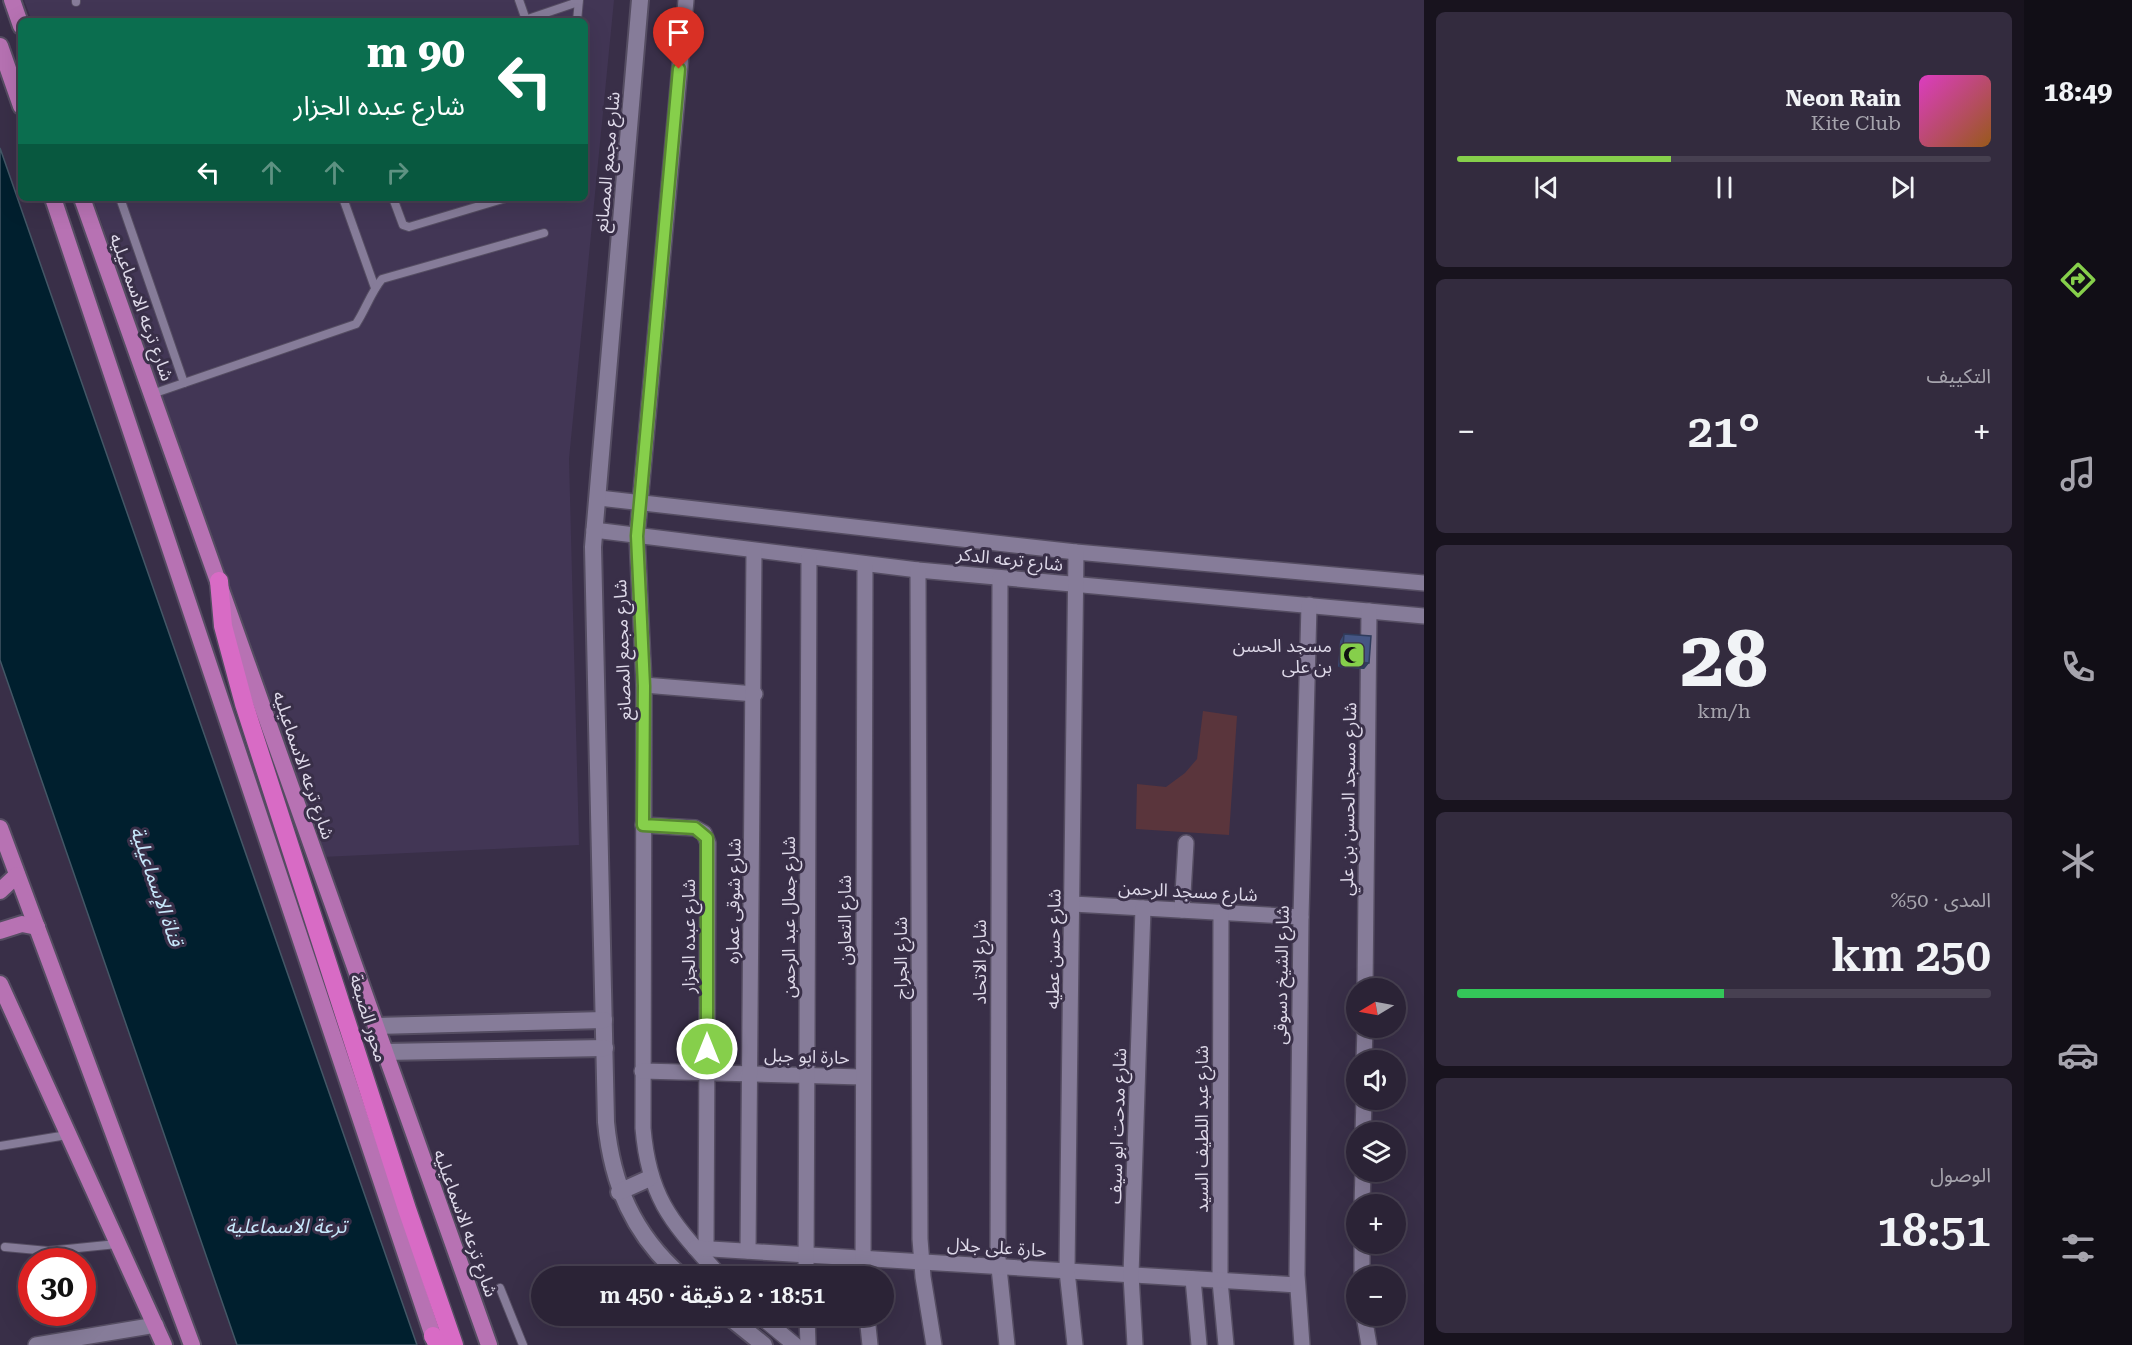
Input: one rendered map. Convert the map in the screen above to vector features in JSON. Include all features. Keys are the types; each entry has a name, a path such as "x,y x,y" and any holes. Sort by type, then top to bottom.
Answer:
{"highway":[{"name":"محور الضبعة","path":"219,581 224,634 244,704 407,1209 454,1345"}],"main road":[{"path":"12,0 18,18"},
{"path":"0,46 18,97"},
{"path":"54,201 436,1342"},
{"name":"شارع ترعه الاسماعيليه","path":"85,201 489,1345"},
{"path":"0,828 192,1345"},
{"path":"0,891 17,875"},
{"path":"0,931 21,924 37,927"},
{"path":"0,984 4,1004 164,1345"}],"street":[{"name":"شارع مجمع المصانع","path":"640,0 599,498 594,530 604,1048 610,1157 619,1192 639,1231 671,1266"},
{"name":"شارع مجمع المصانع","path":"686,0 637,536 644,686 642,1128 650,1178 673,1221 700,1248 713,1266"},
{"name":"شارع ترعه الدكر","path":"599,498 1076,552 1424,583"},
{"name":"شارع ترعه الدكر","path":"594,530 918,570 1424,616"},
{"name":"شارع شوقى عماره","path":"748,1251 754,551"},
{"name":"شارع حسن عطيه","path":"1075,1345 1068,1271 1076,552"},
{"name":"شارع جمال عبد الرحمن","path":"806,1266 809,557"},
{"name":"شارع التعاون","path":"862,1266 865,564"},
{"name":"شارع الجراج","path":"918,570 921,1262 934,1345"},
{"name":"شارع الاتحاد","path":"1000,578 998,1266 1008,1345"},
{"name":"شارع الشيخ دسوقى","path":"1302,1345 1297,1285 1301,916 1309,606"},
{"name":"شارع مسجد الحسن بن علي","path":"1365,978 1370,611"},
{"path":"644,686 754,694"},
{"name":"شارع عبده الجزار","path":"643,825 695,828 707,838 707,1072 700,1248"},
{"path":"1182,910 1186,843"},
{"name":"شارع مسجد الرحمن","path":"1073,904 1301,916"},
{"name":"شارع مدحت ابو سيف","path":"1135,1345 1131,1275 1143,908"},
{"name":"شارع عبد اللطيف السيد","path":"1221,912 1220,1281 1226,1345"},
{"path":"376,1026 604,1020"},
{"path":"384,1052 604,1048"},
{"name":"حارة ابو جبل","path":"642,1071 862,1077"},
{"path":"619,1192 650,1178"},
{"name":"حارة على جلال","path":"700,1248 1297,1285"},
{"path":"1193,1279 1199,1345"},
{"path":"36,1345 104,1340 156,1325"},
{"path":"740,1326 764,1345"},
{"path":"772,1326 795,1345"},
{"path":"807,1326 808,1345"},
{"path":"868,1326 870,1345"},
{"path":"1366,1326 1369,1345"}],"lane":[{"path":"519,0 524,18"},
{"path":"530,18 578,1 577,18"},
{"path":"121,201 184,383"},
{"path":"344,201 375,288"},
{"path":"394,201 404,225 409,227 496,201"},
{"path":"152,394 356,324 382,279 544,233"},
{"path":"0,1146 67,1135"},
{"path":"5,1247 48,1251 117,1244"},
{"path":"500,1288 523,1345"}],"shaded area":[{"path":"24,0 614,0 569,459 579,845 322,857 94,201 588,201 588,18 31,18"},
{"path":"1203,711 1237,716 1229,835 1136,829 1137,784 1166,787 1185,773 1197,759"}],"water":[{"name":"ترعة الاسماعلية","path":"0,148 417,1345 237,1345 0,660"}],"building":[{"name":"مسجد الحسن بن على","path":"1344,634 1371,636 1369,663 1342,660"}],"place":[{"name":"مسجد الحسن بن على","path":"1352,655"}],"route":[{"path":"679,69 637,536 644,686 643,825 700,829 707,838 707,1049"}],"water label":[{"name":"قناة الإسماعيلية","path":"157,886"}]}
